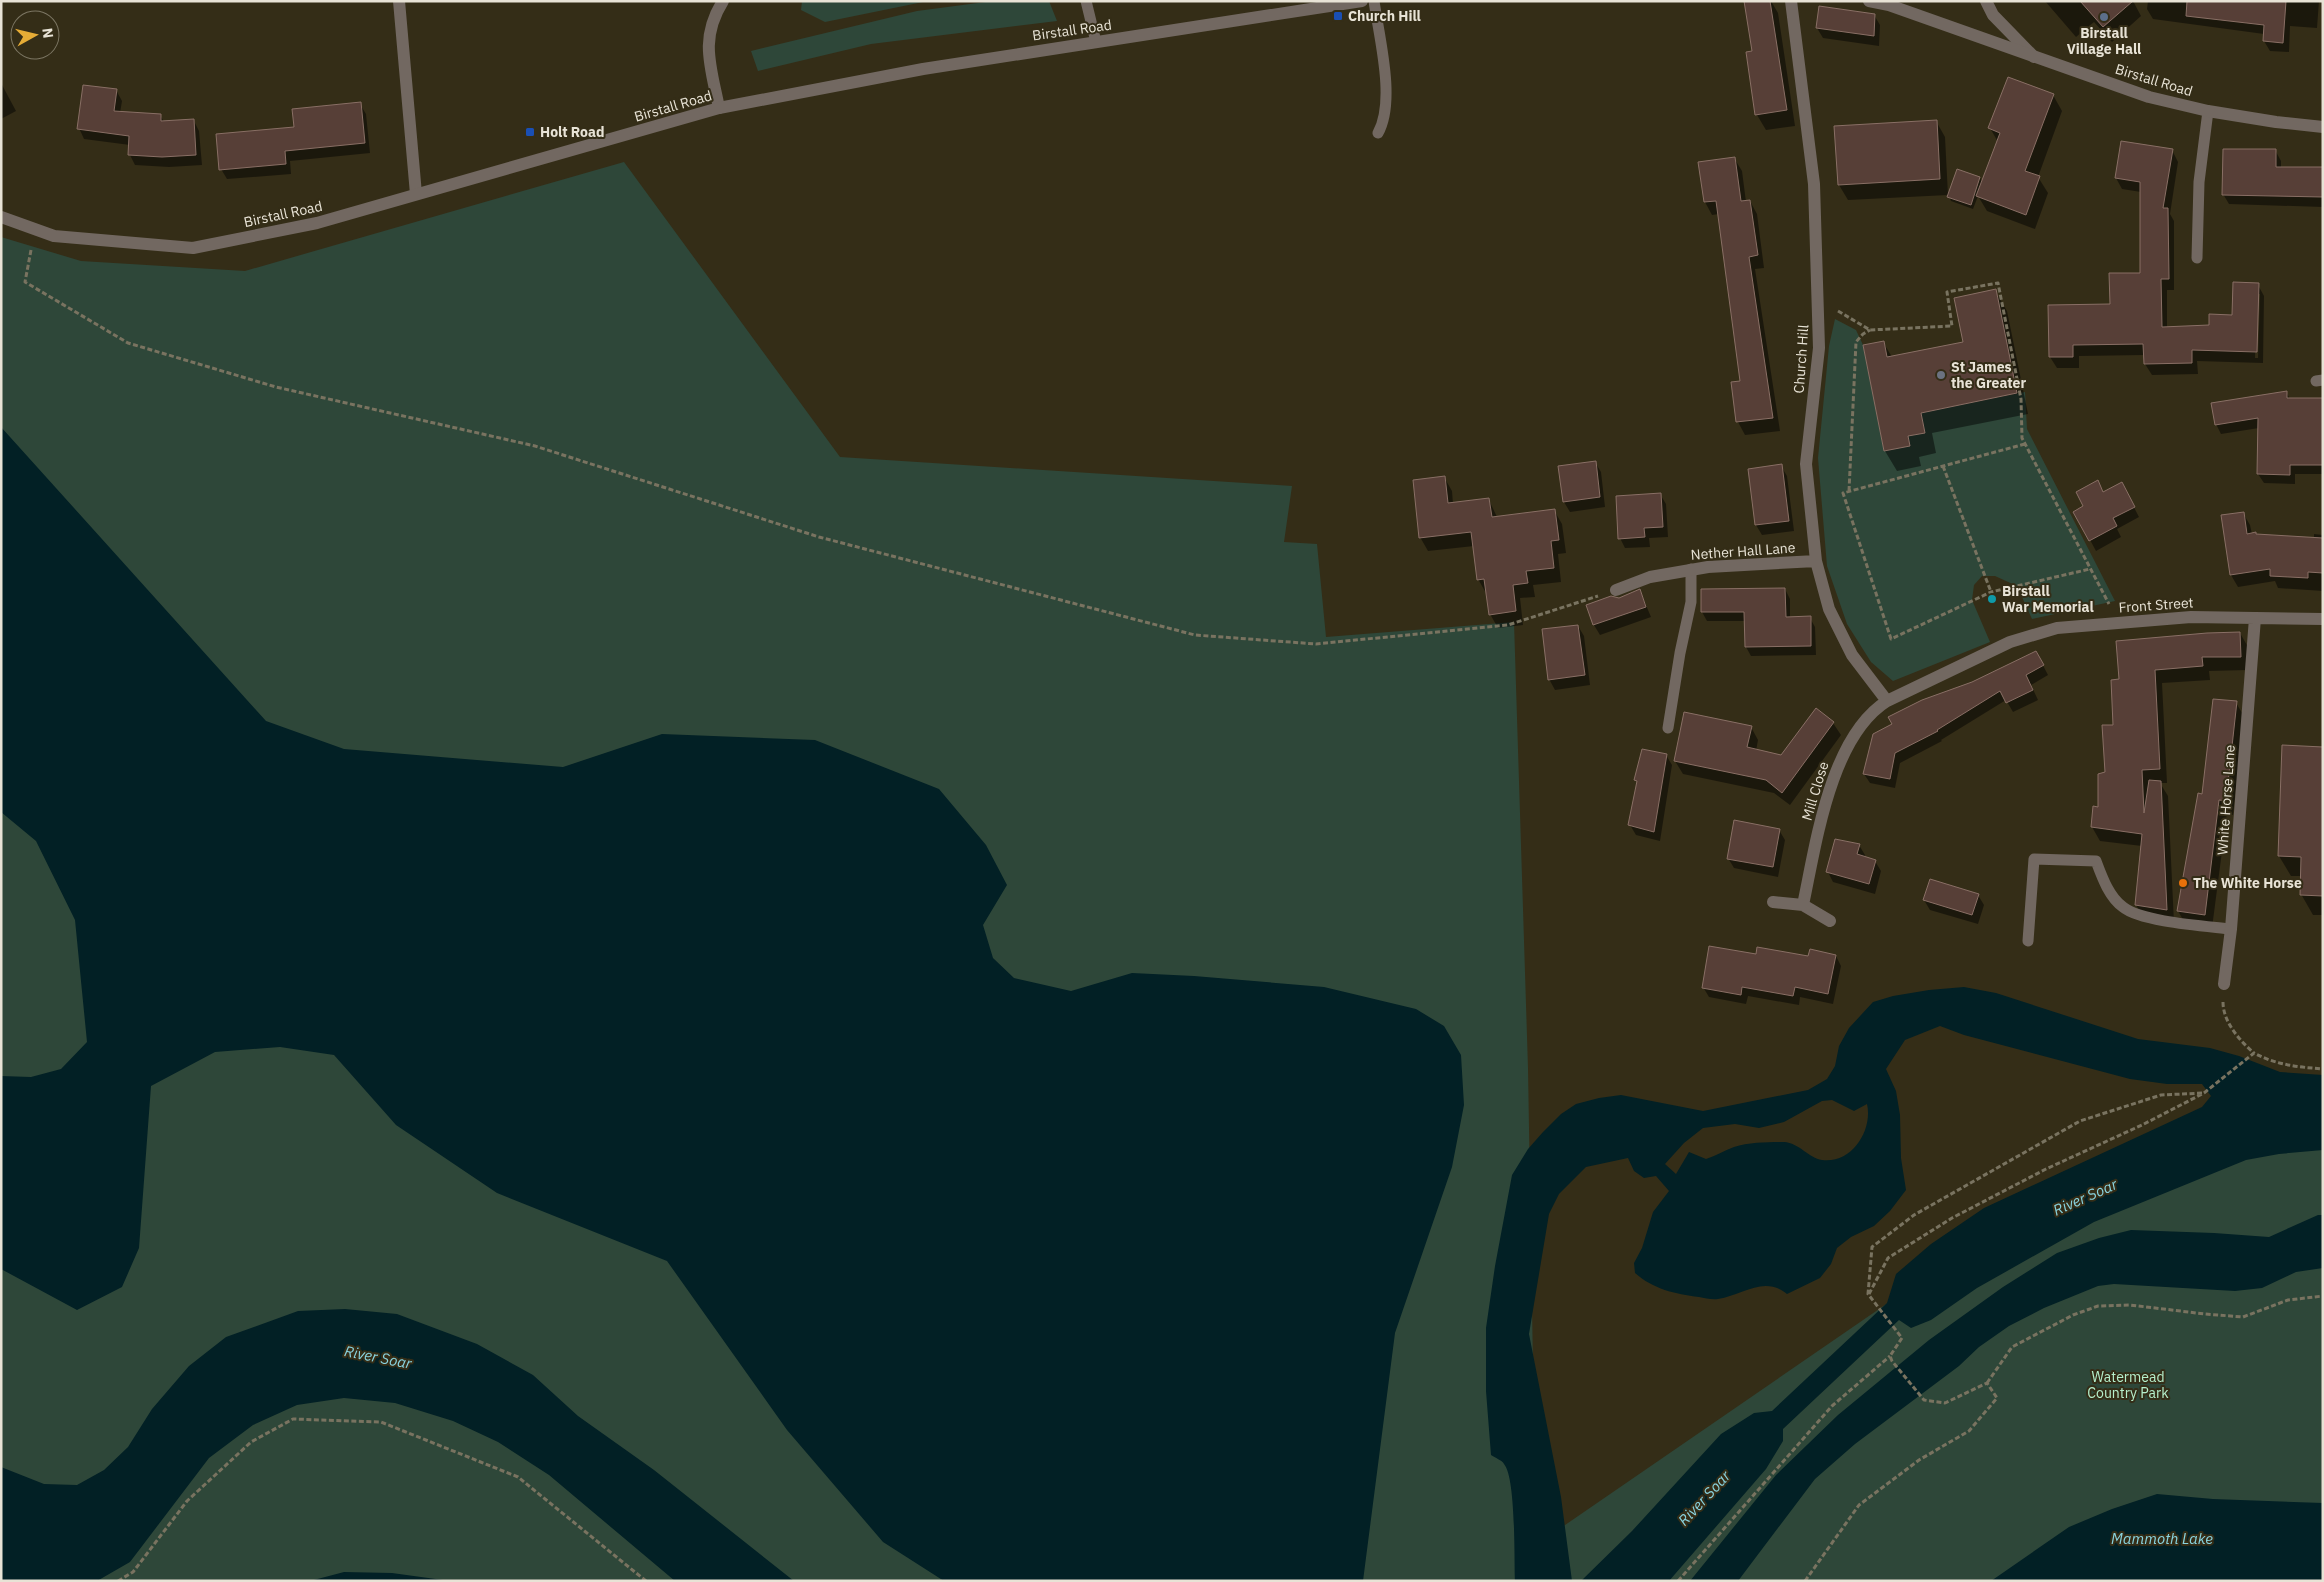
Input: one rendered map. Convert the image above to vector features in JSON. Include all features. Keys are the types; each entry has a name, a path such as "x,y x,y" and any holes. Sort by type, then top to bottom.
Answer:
{"street":[{"path":"399,1 416,194"},
{"path":"719,108 707,40 713,17 723,1"},
{"name":"Birstall Road","path":"1,217 54,236 193,248 318,224 416,194 719,108 923,69 1362,1"},
{"name":"Church Hill","path":"1791,1 1814,184 1819,348 1806,464 1816,561 1832,616 1852,655 1886,701"},
{"name":"Birstall Road","path":"1869,1 1893,3 2034,57 2150,97 2208,111 2276,122 2323,127"},
{"path":"1986,1 1993,15 2034,57"},
{"name":"Nether Hall Lane","path":"1616,590 1650,577 1708,566 1816,561"},
{"name":"Front Street","path":"1886,701 2010,642 2057,628 2191,617 2323,619"},
{"name":"White Horse Lane","path":"2224,984 2231,929 2255,618"},
{"name":"Mill Close","path":"1803,905 1821,823 1842,755 1861,724 1874,709 1886,701"},
{"path":"1773,902 1803,905 1830,921"}],"lane":[{"path":"1086,1 1096,42"},
{"path":"1374,1 1386,90 1383,124 1378,133"},
{"path":"2197,258 2200,182 2208,111"},
{"path":"1668,728 1691,602 1691,570"},
{"path":"2028,941 2034,859 2096,862 2106,886 2123,908 2148,918 2231,929"}],"path":[{"path":"35,230 25,282 128,343 276,387 535,446 819,537 1195,635 1316,644 1508,625 1616,590"},
{"path":"1849,491 1856,342 1863,334 1870,330 1952,326 1947,292 1998,283 2021,399 2022,438 2118,622"},
{"path":"1818,299 1870,330"},
{"path":"2025,444 1843,493 1891,639 1991,592 2091,569"},
{"path":"1943,466 1991,592"},
{"path":"2224,984 2224,1006 2231,1026 2252,1054 2288,1066 2323,1069"},
{"path":"1868,1294 1888,1258 1952,1218 2046,1169 2142,1125 2204,1093 2252,1054"},
{"path":"1678,1581 1832,1406 1890,1356 1902,1338 1868,1294 1872,1247 1914,1216 2080,1121 2161,1095 2204,1093"},
{"path":"1890,1356 1924,1400 1945,1403 1987,1382 2012,1346 2098,1306 2130,1305 2243,1317 2288,1300 2323,1296"},
{"path":"1805,1581 1859,1504 1919,1460 1969,1431 1997,1398 1987,1382"},
{"path":"118,1581 133,1572 187,1501 251,1442 293,1419 381,1422 518,1477 646,1581"}],"green space":[{"path":"802,1 928,1 825,22 801,10"},
{"path":"993,1 1049,1 1057,21 871,44 758,71 751,51 917,11"},
{"name":"Watermead Country Park","path":"624,162 840,457 1292,486 1284,542 1317,544 1326,637 1514,622 1528,1068 1536,1545 1946,1263 2057,1201 2323,1137 2323,1581 1,1581 1,237 81,261 245,271"},
{"path":"1835,319 1856,330 1863,345 1884,451 1910,446 1908,436 1925,433 1921,413 2025,392 2027,429 2115,601 2032,619 2017,586 1995,576 1982,576 1974,585 1972,600 1990,642 1893,681 1871,662 1847,624 1827,566 1818,458 1829,346"}],"water":[{"path":"1,427 266,721 344,749 563,767 662,734 815,740 939,789 986,845 1007,885 983,925 993,958 1014,978 1071,991 1132,973 1194,976 1324,987 1416,1009 1444,1026 1461,1055 1464,1105 1452,1167 1395,1333 1363,1581 944,1581 883,1542 787,1430 667,1261 497,1193 396,1125 334,1055 280,1047 215,1052 151,1086 139,1248 122,1287 77,1310 1,1269 1,1076 31,1077 61,1069 87,1042 75,920 36,841 1,812"},
{"name":"River Soar","path":"1964,987 1996,993 2138,1039 2210,1048 2239,1056 2280,1072 2323,1075 2323,1150 2279,1154 2246,1160 2094,1222 1977,1288 1931,1320 1911,1328 1899,1320 1783,1429 1783,1441 1766,1469 1669,1581 1581,1581 1632,1531 1721,1434 1754,1413 1772,1411 1887,1303 1896,1274 1931,1244 1984,1208 2202,1107 2211,1096 2202,1084 2167,1084 2130,1079 1964,1035 1940,1026 1905,1040 1886,1069 1896,1091 1900,1115 1901,1158 1906,1190 1890,1211 1874,1226 1851,1237 1837,1248 1831,1264 1820,1278 1787,1294 1770,1286 1762,1286 1727,1297 1711,1299 1665,1290 1642,1279 1635,1273 1634,1263 1642,1248 1653,1212 1669,1191 1656,1176 1644,1178 1634,1171 1628,1158 1586,1167 1559,1194 1549,1214 1529,1334 1561,1497 1572,1581 1515,1581 1514,1520 1511,1485 1504,1464 1491,1455 1486,1391 1486,1328 1495,1266 1512,1175 1528,1149 1561,1114 1576,1104 1599,1098 1621,1095 1703,1111 1808,1090 1827,1079 1835,1066 1839,1046 1849,1028 1873,1002 1893,996","holes":["1832,1100 1854,1111 1867,1104 1867,1124 1863,1134 1851,1151 1843,1157 1833,1160 1817,1159 1789,1143 1772,1142 1740,1145 1706,1159 1689,1152 1676,1174 1665,1164 1684,1143 1703,1128 1735,1124 1759,1128 1784,1122 1822,1101"]},
{"path":"2318,1215 2323,1215 2323,1268 2296,1272 2262,1288 2235,1291 2114,1284 2098,1286 2044,1308 2009,1326 1979,1347 1959,1366 1855,1444 1815,1479 1738,1581 1690,1581 1776,1475 1838,1415 1929,1340 2003,1287 2057,1253 2099,1238 2131,1230 2269,1237"},
{"name":"River Soar","path":"345,1309 397,1314 477,1344 533,1375 578,1416 654,1470 794,1581 675,1581 549,1475 498,1442 453,1421 395,1403 344,1398 297,1405 253,1425 209,1458 130,1562 97,1581 1,1581 1,1467 44,1484 77,1485 104,1470 128,1447 152,1409 189,1366 226,1337 298,1311"},
{"name":"Mammoth Lake","path":"2157,1494 2213,1499 2323,1503 2323,1581 1991,1581 2069,1527 2112,1509"},
{"path":"344,1572 392,1573 450,1581 310,1581"}],"building":[{"path":"1744,1 1770,1 1787,110 1755,115 1746,52 1752,51"},
{"name":"Birstall Village Hall","path":"2080,1 2133,1 2103,27"},
{"path":"2187,1 2286,1 2283,43 2263,41 2264,25 2186,16"},
{"path":"1819,6 1875,14 1874,36 1816,28"},
{"path":"2008,77 2054,94 2025,171 2040,176 2026,215 1976,196 2000,133 1988,128"},
{"path":"83,85 117,89 114,111 161,114 161,121 194,119 196,155 162,157 128,155 129,136 77,129"},
{"path":"361,102 365,143 285,151 286,164 219,170 216,134 294,127 292,109"},
{"path":"1937,120 1940,179 1838,185 1834,126"},
{"path":"2121,141 2173,149 2163,208 2168,208 2169,279 2161,279 2162,327 2209,325 2209,314 2232,315 2233,282 2259,283 2257,352 2192,350 2192,363 2144,364 2143,344 2073,345 2073,357 2049,357 2048,305 2110,304 2109,273 2140,273 2140,182 2115,178"},
{"path":"2223,149 2276,149 2276,167 2323,167 2323,197 2222,195"},
{"path":"1735,157 1741,201 1750,200 1758,255 1749,257 1773,418 1736,422 1731,382 1740,381 1716,201 1704,202 1698,162"},
{"path":"1957,169 1980,177 1971,205 1947,197"},
{"name":"St James the Greater","path":"1996,289 2017,393 1921,413 1925,433 1908,436 1910,446 1884,451 1863,345 1884,341 1887,357 1963,342 1954,298"},
{"path":"2287,391 2287,398 2323,398 2323,465 2290,465 2290,475 2257,474 2258,418 2215,425 2211,403"},
{"path":"1596,461 1600,497 1563,502 1558,466"},
{"path":"1782,464 1789,521 1755,525 1748,469"},
{"path":"1445,476 1448,503 1489,498 1492,517 1555,509 1559,540 1551,541 1554,568 1526,571 1528,583 1513,585 1516,611 1489,615 1484,579 1477,580 1471,532 1419,538 1413,480"},
{"path":"2098,480 2103,492 2122,482 2135,507 2113,518 2117,526 2089,541 2073,512 2083,506 2076,492"},
{"path":"1661,493 1663,527 1644,528 1645,537 1618,539 1616,496"},
{"path":"2244,512 2247,534 2256,532 2256,534 2323,538 2323,573 2308,572 2308,578 2270,576 2270,569 2230,575 2221,515"},
{"path":"1785,588 1786,617 1811,616 1811,646 1745,647 1744,612 1701,612 1701,589"},
{"path":"1640,589 1646,607 1593,625 1586,605 1611,596 1619,598"},
{"path":"1578,625 1585,675 1548,680 1542,629"},
{"path":"2240,632 2241,657 2202,657 2203,666 2155,670 2160,769 2142,770 2144,813 2149,780 2161,781 2167,910 2135,905 2142,834 2091,827 2093,806 2098,807 2098,774 2105,772 2102,725 2113,725 2111,680 2119,679 2116,641"},
{"path":"2036,651 2044,665 2026,675 2033,690 2006,703 2000,691 1938,731 1895,753 1890,779 1863,774 1873,734 1892,724 1888,717 1922,700 1972,682"},
{"path":"2213,699 2237,701 2226,801 2219,800 2205,915 2177,911 2198,793 2202,794"},
{"path":"1816,708 1834,722 1782,793 1766,780 1674,761 1684,712 1752,726 1747,747 1781,755"},
{"path":"2282,745 2323,747 2323,896 2300,895 2301,857 2278,856"},
{"path":"1642,749 1667,754 1654,832 1628,825 1637,781 1634,780"},
{"path":"1734,820 1780,829 1773,867 1727,859"},
{"path":"1835,839 1860,844 1857,854 1876,860 1869,884 1826,872"},
{"path":"1930,879 1979,894 1972,915 1923,900"},
{"path":"1709,946 1756,954 1757,947 1808,956 1810,949 1836,955 1828,994 1795,987 1793,996 1742,987 1741,995 1702,988"}],"place":[{"name":"Church Hill","path":"1338,16"},
{"name":"Birstall Village Hall","path":"2104,17"},
{"name":"Holt Road","path":"530,132"},
{"name":"St James the Greater","path":"1941,375"},
{"name":"Birstall War Memorial","path":"1992,599"},
{"name":"The White Horse","path":"2183,883"}]}
